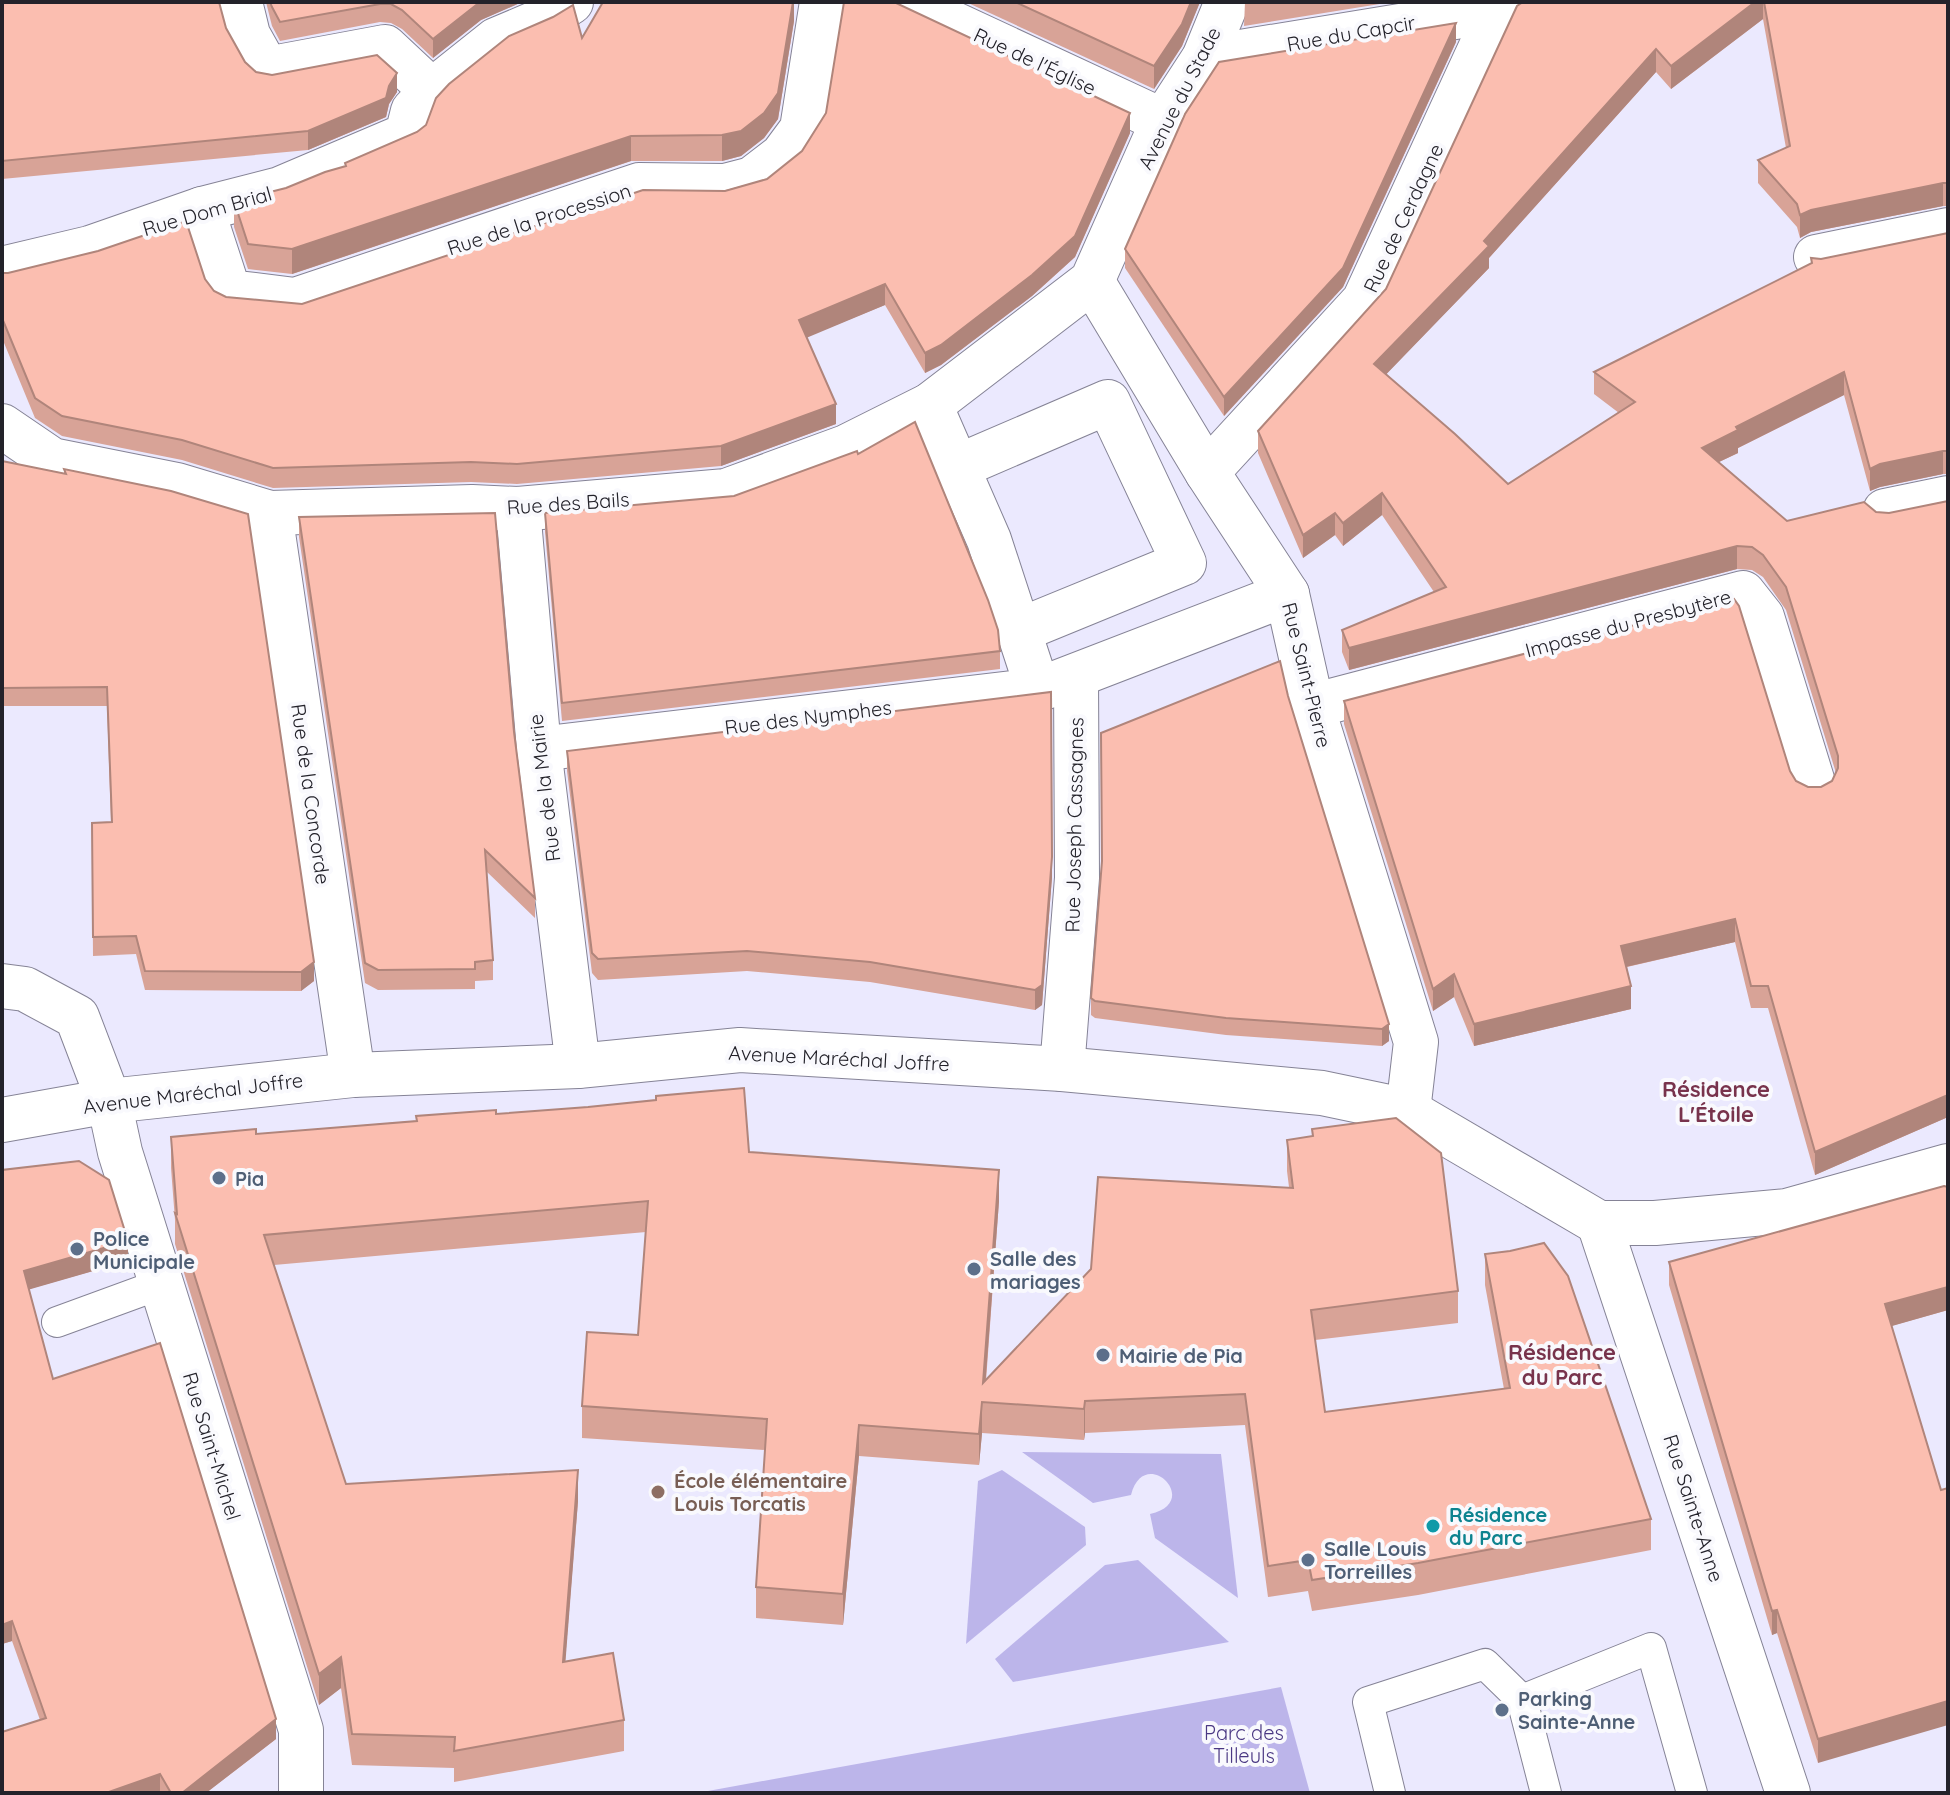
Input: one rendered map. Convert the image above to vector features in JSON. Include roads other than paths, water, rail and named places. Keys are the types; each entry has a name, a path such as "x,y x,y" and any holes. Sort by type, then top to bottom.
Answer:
{"street":[{"path":"240,2 248,35 267,69 385,47 432,91 496,40 543,20 571,2"},
{"name":"Rue de la Procession","path":"202,209 229,292 295,300 639,185 725,186 752,179 782,156 802,129 822,2"},
{"name":"Rue de l'Église","path":"907,2 1163,121"},
{"name":"Avenue du Stade","path":"1092,281 1163,121 1204,58 1227,2"},
{"name":"Rue du Capcir","path":"1204,58 1506,6"},
{"name":"Rue de Cerdagne","path":"1154,500 1207,472 1364,301 1506,6"},
{"name":"Rue Dom Brial","path":"2,269 90,248 202,209 280,189 407,135 413,111 432,91"},
{"path":"1816,257 1948,230"},
{"name":"Rue Saint-Pierre","path":"1092,281 1207,472 1287,594 1312,706 1416,1042 1408,1111"},
{"name":"Rue des Bails","path":"2,426 52,460 177,485 270,513 472,507 518,509 726,491 846,447 930,405 1092,281"},
{"path":"957,467 1108,402 1184,563 1018,631"},
{"name":"Rue Joseph Cassagnes","path":"930,405 989,540 1018,631 1057,683 1077,878 1062,1069"},
{"path":"1885,511 1948,498"},
{"name":"Rue de la Mairie","path":"518,509 539,749 578,1066"},
{"name":"Rue de la Concorde","path":"270,513 353,1075"},
{"name":"Impasse du Presbytère","path":"1312,706 1743,593 1762,617 1814,786"},
{"name":"Rue des Nymphes","path":"539,749 1057,683 1287,594"},
{"name":"Rue Saint-Michel","path":"2,986 25,989 77,1017 109,1101 120,1152 301,1730 301,1793"},
{"name":"Avenue Maréchal Joffre","path":"2,1120 109,1101 353,1075 578,1066 740,1050 1062,1069 1322,1093 1408,1111 1599,1223"},
{"path":"1599,1223 1655,1223 1787,1211 1948,1166"},
{"name":"Rue Sainte-Anne","path":"1599,1223 1788,1793"}],"lane":[{"path":"57,1322 161,1284"},
{"path":"1522,1700 1651,1648 1692,1793"},
{"path":"1390,1793 1368,1702 1485,1664 1522,1700 1546,1793"}],"place":[{"name":"Pia","path":"219,1178"},
{"name":"Police Municipale","path":"77,1249"},
{"name":"Salle des mariages","path":"974,1269"},
{"name":"Mairie de Pia","path":"1103,1355"},
{"name":"École élémentaire Louis Torcatis","path":"658,1492"},
{"name":"Résidence du Parc","path":"1433,1526"},
{"name":"Salle Louis Torreilles","path":"1308,1560"},
{"name":"Parking Sainte-Anne","path":"1502,1710"}],"district":[{"name":"Résidence L'Étoile","path":"1716,1102"},
{"name":"Résidence du Parc","path":"1562,1364"}],"park label":[{"name":"Parc des Tilleuls","path":"1244,1744"}]}
